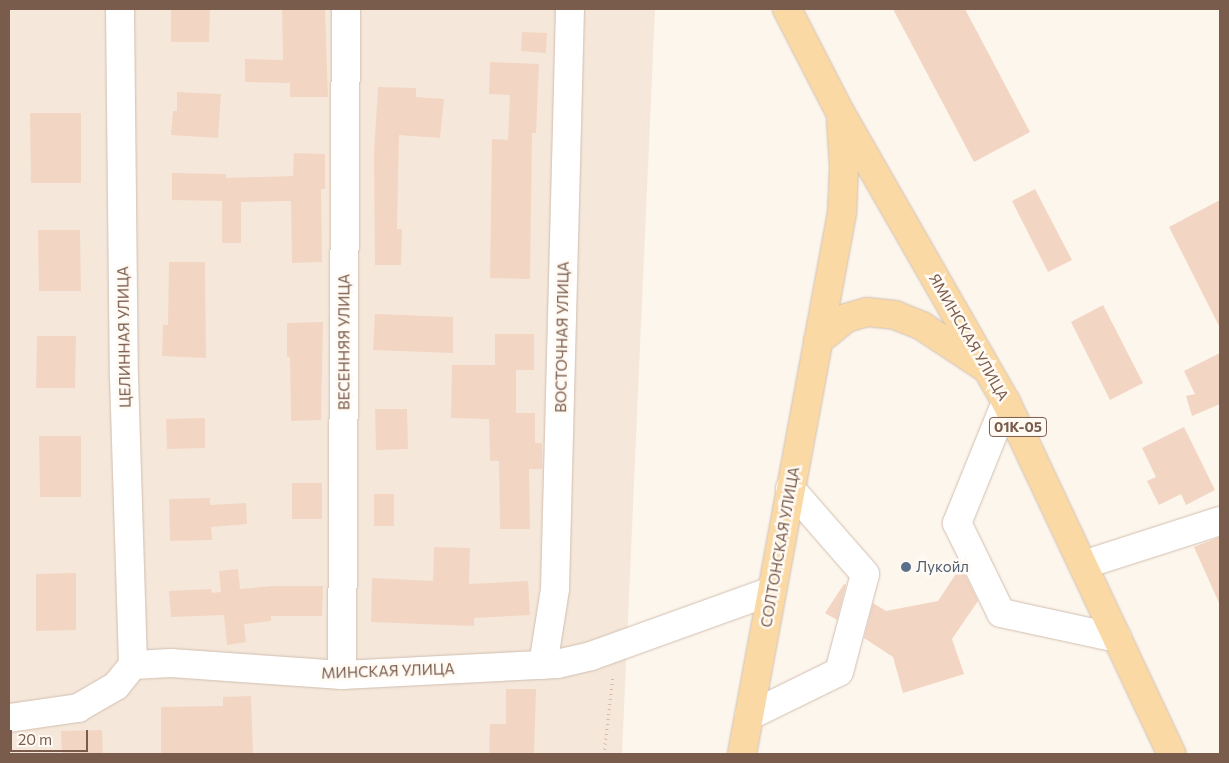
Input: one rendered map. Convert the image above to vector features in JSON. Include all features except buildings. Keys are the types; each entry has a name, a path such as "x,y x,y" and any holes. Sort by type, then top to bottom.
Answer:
{"main road":[{"name":"ЯМИНСКАЯ УЛИЦА","path":"788,9 840,112 1006,402 1172,754"},
{"name":"СОЛТОНСКАЯ УЛИЦА","path":"742,754 842,213 844,167 840,112"},
{"path":"818,341 846,318 867,312 895,315 922,326 987,368"}],"street":[{"name":"ЦЕЛИННАЯ УЛИЦА","path":"120,9 124,378 133,665"},
{"name":"ВЕСЕННЯЯ УЛИЦА","path":"342,675 346,9"},
{"name":"ВОСТОЧНАЯ УЛИЦА","path":"543,665 555,588 570,9"},
{"path":"1006,402 956,523 1001,613 1117,638"},
{"path":"749,716 839,672 865,574 790,488"},
{"path":"1083,565 1220,521"},
{"name":"МИНСКАЯ УЛИЦА","path":"133,665 171,663 342,675 543,665 573,661 772,591"},
{"path":"9,718 78,708 116,686 133,665"}],"path":[{"path":"604,754 616,647"}],"shaded area":[{"path":"9,9 655,9 622,754 9,754"}],"place":[{"name":"Лукойл","path":"906,567"}]}
